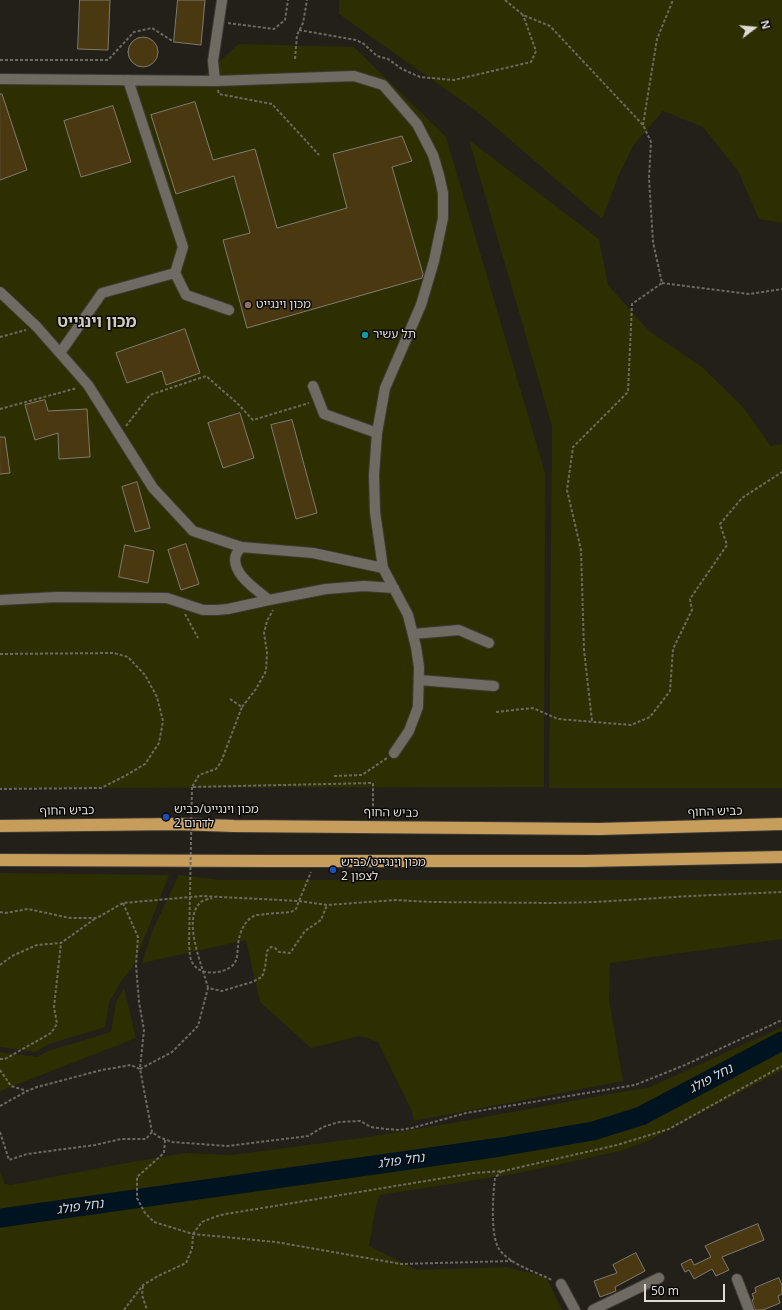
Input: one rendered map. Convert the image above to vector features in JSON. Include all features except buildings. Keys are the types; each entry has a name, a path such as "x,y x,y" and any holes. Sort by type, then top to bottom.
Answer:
{"highway":[{"name":"כביש החוף","path":"0,826 177,824 234,826 599,829 782,824"},
{"path":"0,860 585,860 782,857"}],"street":[{"path":"215,81 213,61 222,0"},
{"path":"0,79 215,81 354,76 383,84 417,124 433,155 440,175 443,194 442,218 434,261 421,305 385,388 377,433 374,475 375,512 383,568 408,615 418,660 418,707 409,732 394,753"},
{"path":"128,80 183,247 175,273 186,295 229,310"},
{"path":"60,353 102,293 175,273"},
{"path":"0,292 37,326 88,385 153,488 193,531 241,546 313,553 383,568"},
{"path":"313,386 324,414 377,433"},
{"path":"241,546 236,556 237,569 241,576 269,600"},
{"path":"0,600 57,596 167,598 203,610 217,610 326,589 364,586 394,588"},
{"path":"413,634 459,630 489,643"},
{"path":"419,680 494,686"},
{"path":"593,1310 659,1278"},
{"path":"737,1279 748,1310"},
{"path":"561,1284 575,1310"}],"path":[{"path":"219,22 274,29 285,20 288,0"},
{"path":"295,59 296,44 307,0"},
{"path":"505,0 523,15 550,26 643,125 651,142 649,178 653,242 662,283"},
{"path":"643,125 657,40 673,0"},
{"path":"299,30 356,40 364,44 377,56 388,59 402,69 420,77 454,80 530,62 536,51 523,15"},
{"path":"0,60 108,60 134,32 152,28 174,42"},
{"path":"215,81 219,94 272,104 319,155"},
{"path":"592,721 584,650 581,550 567,490 573,448 628,392 632,304 662,283 749,294 782,289"},
{"path":"0,337 37,326"},
{"path":"120,435 150,394 206,376 238,403 254,420 318,400"},
{"path":"0,409 88,385"},
{"path":"496,712 533,708 558,719 630,725 650,716 670,691 673,649 692,610 690,599 727,546 720,524 742,498 782,472"},
{"path":"282,597 274,607 267,621 264,633 267,652 266,671 256,689 242,707 221,762 216,769 199,775 192,787 189,945 190,958 195,966 207,972 222,971 234,964 238,954 238,945 242,929 248,921 254,915 291,912 296,909 316,861"},
{"path":"177,602 198,638"},
{"path":"0,654 114,652 128,657 145,675 157,697 163,721 159,743 145,764 101,788 0,789"},
{"path":"230,699 242,707"},
{"path":"334,776 362,775 394,753"},
{"path":"192,787 373,783 373,826"},
{"path":"0,965 12,956 37,945 61,943 97,918 123,903 202,896 299,901 327,905 396,900 431,902 553,903 782,892"},
{"path":"140,1069 172,1052 198,1026 208,988 194,942 192,926 193,912 201,901 215,897"},
{"path":"123,903 138,938 136,965 138,1002 144,1030 140,1069 152,1132 165,1140 185,1144 228,1146 308,1136 339,1122 360,1121 372,1127 400,1130 466,1113 635,1085 686,1065 782,1020"},
{"path":"208,988 222,991 252,982 262,977 265,968 267,951 271,947 275,948 279,952 290,953 304,931 321,920 327,905"},
{"path":"0,912 5,913 28,909 70,918 97,918"},
{"path":"0,1059 5,1059 51,1033 57,1024 54,1007 61,943"},
{"path":"0,1106 37,1087 102,1070 131,1065 140,1069"},
{"path":"124,1310 143,1286 158,1276 186,1263 192,1250 193,1234 202,1222 220,1215 474,1173 503,1171 617,1145 669,1129 782,1066"},
{"path":"0,1070 11,1086 27,1091"},
{"path":"0,1132 9,1160 27,1154 95,1145 121,1139 146,1139 152,1132"},
{"path":"165,1140 164,1153 137,1177 137,1198 145,1213 154,1222 193,1234 276,1242 401,1264 512,1261"},
{"path":"503,1171 495,1178 494,1232 498,1248 512,1261 561,1284"},
{"path":"143,1286 142,1295 147,1310"}],"shaded area":[{"path":"339,0 782,0 782,223 759,219 738,171 703,127 663,111 633,146 618,177 602,219 479,113 339,14"},
{"name":"מכון וינגייט","path":"239,44 354,47 446,137 545,473 544,787 0,788 0,79 201,78"},
{"path":"469,140 599,239 608,285 649,331 702,367 742,406 771,446 782,444 782,788 549,788 552,426"},
{"path":"0,873 169,875 133,967 122,980 109,1003 105,1027 49,1044 35,1052 0,1047"},
{"path":"179,875 220,880 782,880 782,939 610,963 609,1000 623,1081 414,1121 412,1111 378,1042 360,1036 311,1048 260,1002 246,940 142,963 153,929"},
{"path":"124,988 136,1038 0,1091 0,1052 37,1057 48,1051 111,1032 116,1002"},
{"path":"782,1027 782,1070 648,1141 620,1151 514,1174 380,1195 376,1206 369,1246 417,1270 506,1267 546,1277 562,1310 0,1310 0,1171 5,1184 11,1185 185,1153 232,1155 361,1138 648,1088"}],"waterway":[{"name":"נחל פולג","path":"0,1218 501,1147 593,1131 641,1116 782,1041"}],"place":[{"name":"מכון וינגייט","path":"248,305"},
{"name":"תל עשיר","path":"365,335"},
{"name":"מכון וינגייט/כביש 2 לדרום","path":"166,817"},
{"name":"מכון וינגייט/כביש 2 לצפון","path":"333,870"}],"district":[{"name":"מכון וינגייט","path":"97,322"}]}
